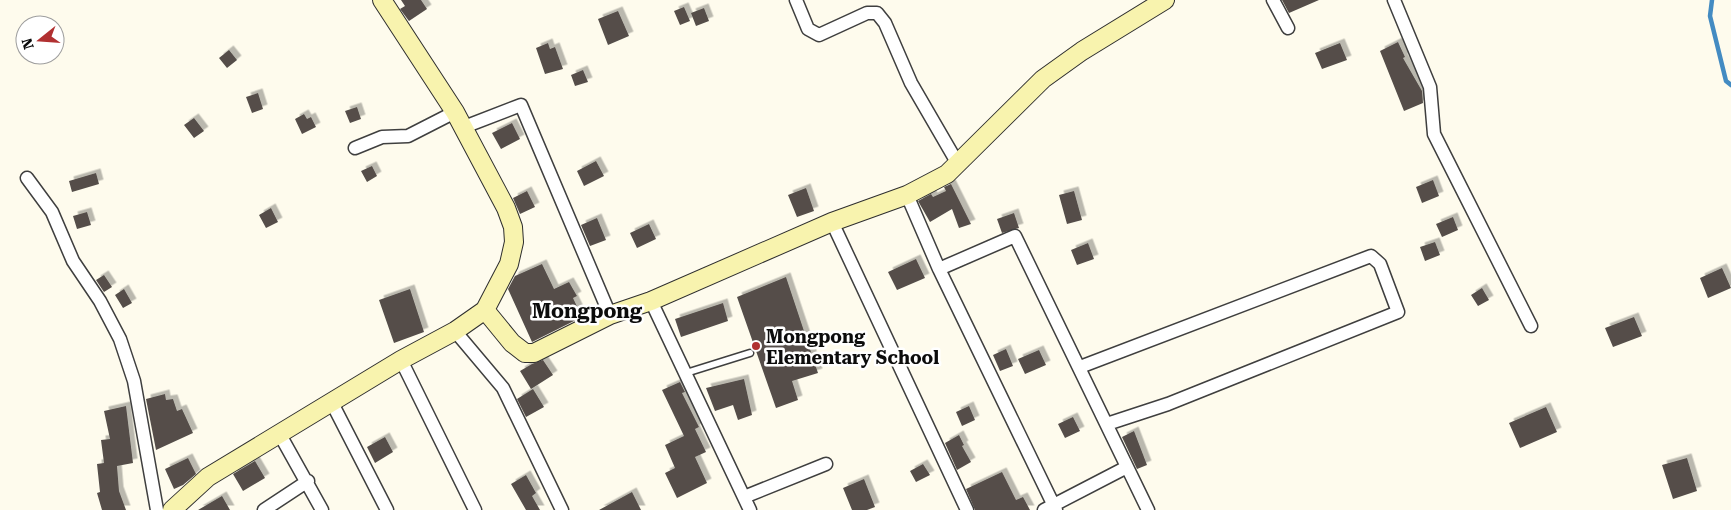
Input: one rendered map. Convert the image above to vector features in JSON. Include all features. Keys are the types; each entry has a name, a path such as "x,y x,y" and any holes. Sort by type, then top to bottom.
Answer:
{"street":[{"path":"172,510 208,477 331,401 455,331 485,310 509,264 514,242 513,227 506,208 464,127 382,0"},
{"path":"796,0 808,29 819,35 867,13 877,13 885,23 911,83 958,164"},
{"path":"485,310 512,342 525,353 534,353 610,315 651,301 832,222 907,195 947,174 1043,79 1082,51 1166,0"},
{"path":"1273,0 1288,28"},
{"path":"1394,0 1430,87 1434,134 1531,326"},
{"path":"464,127 521,105 610,315"},
{"path":"355,148 382,137 408,136 455,112"},
{"path":"27,178 52,212 73,261 100,301 120,339 134,381 157,510"},
{"path":"907,195 1051,509 1127,467"},
{"path":"832,222 967,510"},
{"path":"939,268 1015,236 1148,510"},
{"path":"1080,367 1371,256 1380,264 1398,312 1168,404 1106,424"},
{"path":"651,301 750,510"},
{"path":"455,331 503,388 562,510"},
{"path":"401,360 476,510"},
{"path":"331,401 387,510"},
{"path":"279,433 308,481 322,510"},
{"path":"744,497 826,464"},
{"path":"264,510 308,481"}],"lane":[{"path":"686,373 750,353"}],"building":[{"path":"401,0 421,0 427,9 409,21 400,9 405,6"},
{"path":"1282,0 1319,0 1289,13"},
{"path":"684,7 690,21 680,25 674,11"},
{"path":"704,8 709,21 696,26 691,13"},
{"path":"618,11 629,36 608,45 598,19"},
{"path":"1398,42 1405,57 1403,58 1422,91 1423,103 1404,111 1380,51"},
{"path":"548,43 550,49 555,47 563,69 545,74 536,48"},
{"path":"1340,43 1347,60 1322,69 1315,53"},
{"path":"229,50 237,60 227,68 219,58"},
{"path":"583,70 588,82 575,86 571,75"},
{"path":"258,93 263,109 252,113 246,97"},
{"path":"357,107 361,119 350,123 345,111"},
{"path":"304,114 307,119 311,117 316,127 302,134 295,119"},
{"path":"194,118 204,131 194,138 184,125"},
{"path":"512,123 520,139 501,149 492,133"},
{"path":"596,161 604,176 584,186 577,171"},
{"path":"372,166 377,176 367,182 361,171"},
{"path":"96,173 99,184 72,192 69,181"},
{"path":"1433,180 1439,196 1422,203 1416,187"},
{"path":"951,184 971,224 959,228 952,209 930,222 918,201 931,194 933,197 946,191 944,187"},
{"path":"806,188 814,211 797,217 788,195"},
{"path":"527,191 535,207 520,214 513,198"},
{"path":"1074,191 1082,220 1067,224 1059,195"},
{"path":"271,208 278,222 266,228 259,215"},
{"path":"87,212 91,225 77,229 73,216"},
{"path":"1014,213 1019,228 1002,233 997,219"},
{"path":"1453,217 1458,230 1442,237 1436,224"},
{"path":"597,218 606,240 590,246 581,225"},
{"path":"649,224 656,239 637,248 630,233"},
{"path":"1435,242 1440,255 1425,261 1420,247"},
{"path":"1088,243 1094,259 1077,265 1071,250"},
{"path":"916,259 925,278 897,290 888,272"},
{"path":"542,264 554,289 569,282 577,296 573,298 582,317 532,342 508,289 515,276"},
{"path":"1722,268 1731,288 1708,298 1700,278"},
{"path":"104,275 112,287 104,292 96,280"},
{"path":"786,277 818,373 792,381 798,400 776,408 737,297"},
{"path":"1482,288 1489,300 1478,306 1471,295"},
{"path":"124,289 132,303 123,308 115,295"},
{"path":"410,289 424,332 394,343 379,300"},
{"path":"723,303 728,321 681,337 675,319"},
{"path":"1634,317 1642,336 1613,347 1605,328"},
{"path":"1006,349 1013,366 1000,371 993,355"},
{"path":"1039,350 1046,365 1025,374 1018,359"},
{"path":"543,360 553,375 531,389 520,371"},
{"path":"744,379 752,415 738,420 733,405 715,411 706,388"},
{"path":"680,382 685,392 682,393 699,427 695,429 706,452 695,457 707,483 677,498 665,473 675,468 665,445 684,436 662,390"},
{"path":"533,389 544,407 526,417 517,399"},
{"path":"165,394 166,400 173,399 177,411 182,409 193,433 156,450 146,399"},
{"path":"126,406 133,463 117,466 119,491 126,510 102,510 97,493 100,492 97,464 104,463 101,440 110,439 104,411"},
{"path":"969,406 975,420 962,426 956,412"},
{"path":"1546,407 1557,432 1520,448 1509,423"},
{"path":"1073,417 1080,431 1065,438 1058,424"},
{"path":"1134,431 1147,465 1137,469 1122,437"},
{"path":"959,435 964,445 962,446 971,462 957,470 945,443"},
{"path":"385,437 393,452 375,463 367,447"},
{"path":"188,458 196,474 183,485 174,489 165,469"},
{"path":"1687,458 1697,491 1673,499 1662,465"},
{"path":"255,461 265,478 243,491 233,474"},
{"path":"923,464 930,475 916,482 910,471"},
{"path":"1002,472 1016,500 1023,497 1030,510 975,510 966,489"},
{"path":"526,475 536,493 532,496 540,510 526,510 511,484"},
{"path":"864,479 875,507 867,510 852,510 843,488"},
{"path":"632,492 641,510 599,510"},
{"path":"222,496 230,510 198,510"}],"waterway":[{"path":"1712,0 1710,16 1726,81 1731,85"}],"place":[{"name":"Mongpong Elementary School","path":"756,346"}],"district":[{"name":"Mongpong","path":"587,311"}]}
